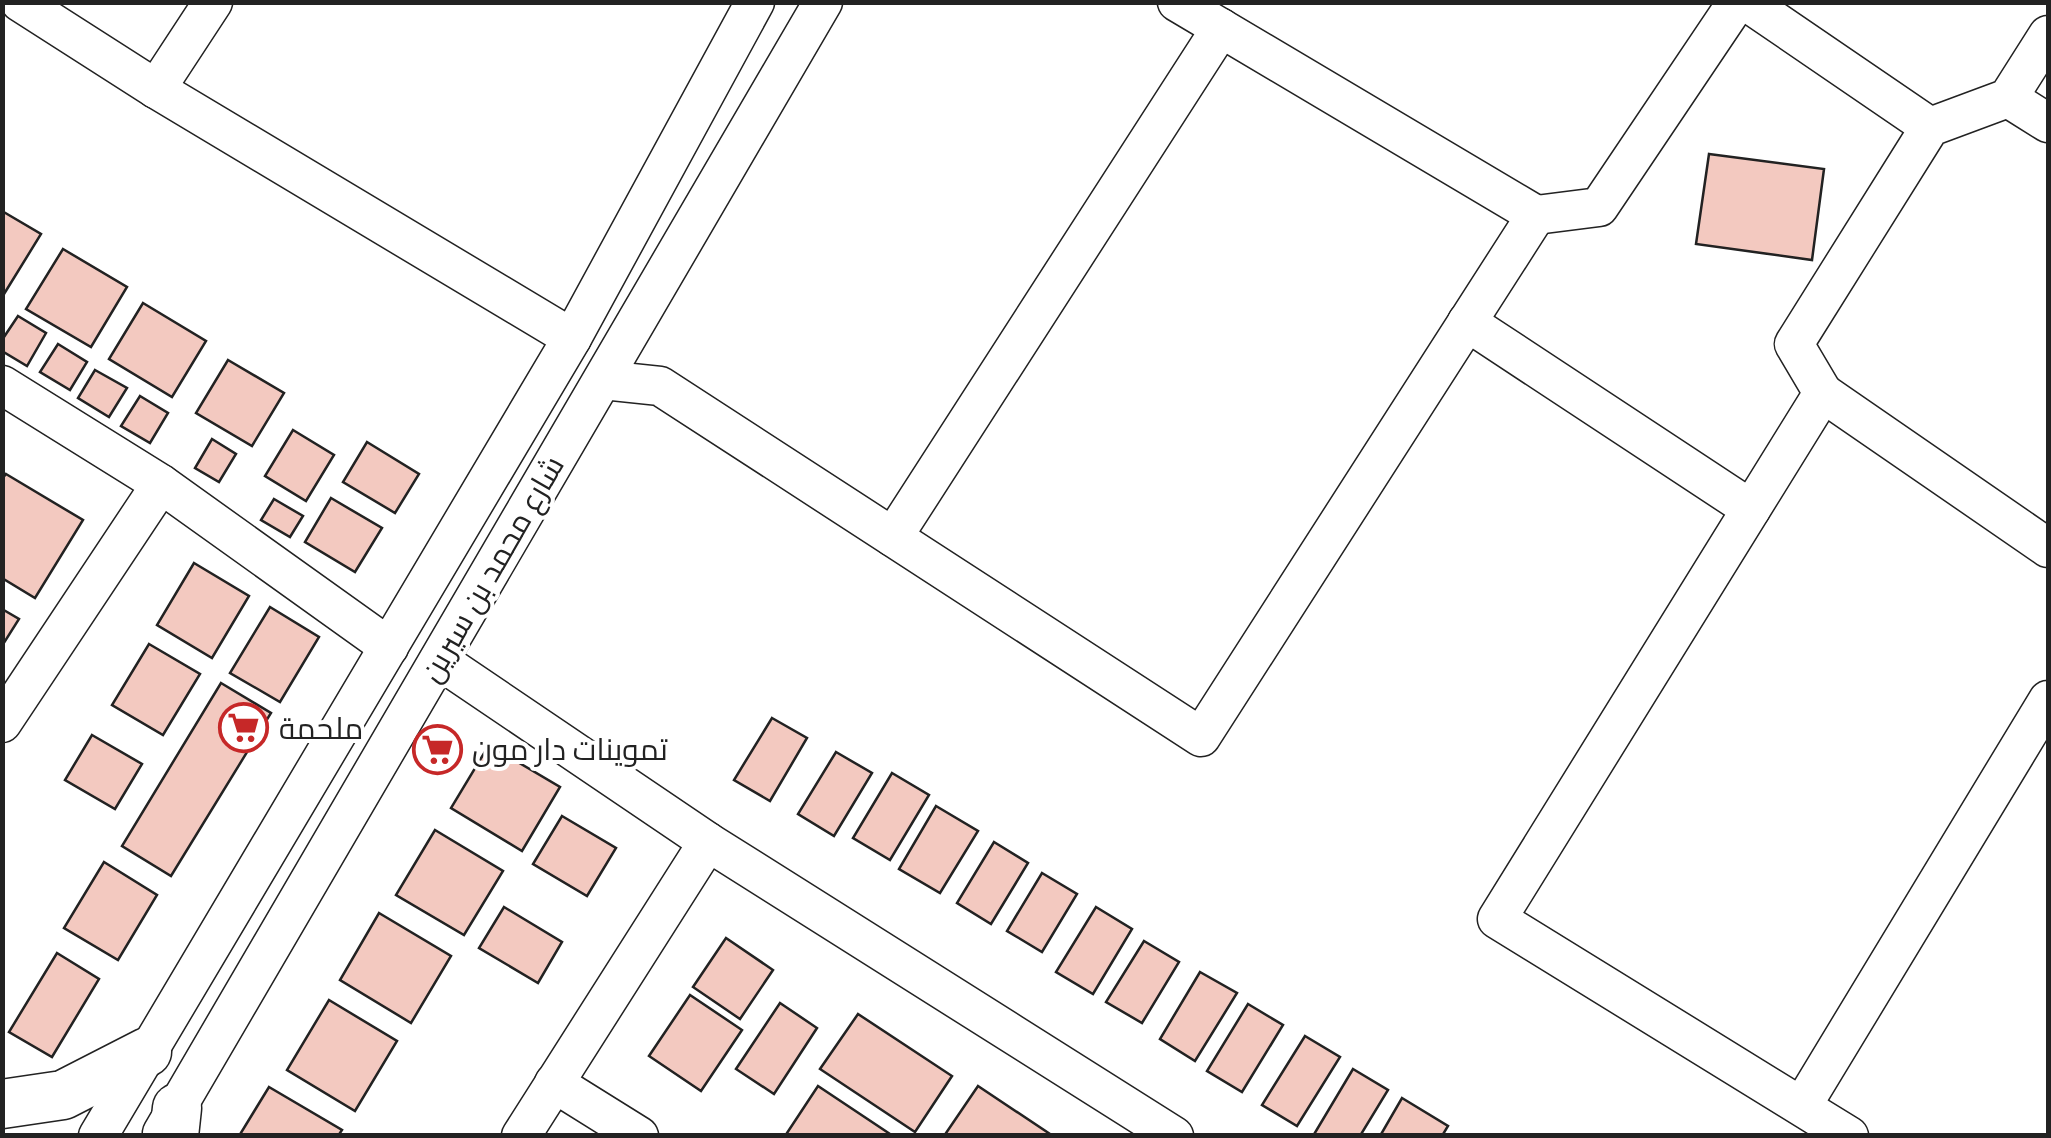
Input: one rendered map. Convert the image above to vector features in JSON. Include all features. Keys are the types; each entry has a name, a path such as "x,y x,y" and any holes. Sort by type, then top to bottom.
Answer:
{"main road":[{"path":"2,1104 63,1095 147,1052"}],"street":[{"path":"20,2 156,89 572,338"},
{"path":"156,89 213,2"},
{"name":"شارع محمد بن سيرين","path":"98,1136 572,338 755,2"},
{"name":"شارع محمد بن سيرين","path":"171,1126 823,2"},
{"path":"1177,2 1536,215 1599,207 1737,2"},
{"path":"1747,2 1930,127"},
{"path":"893,537 1221,28"},
{"path":"2048,35 2008,98 1930,127 1794,344 1823,392 2048,548"},
{"path":"2008,98 2048,124"},
{"path":"603,380 660,386 1201,738 1536,215"},
{"path":"1467,322 1751,509"},
{"path":"2,385 161,484 390,647"},
{"path":"1823,392 1497,918 1850,1136"},
{"path":"2,723 161,484"},
{"path":"439,660 708,842 1174,1136"},
{"path":"1802,1106 2048,700"},
{"path":"521,1136 708,842"},
{"path":"554,1083 639,1136"}],"building":[{"path":"1709,154 1824,169 1812,260 1696,244"},
{"path":"2,211 41,234 4,294 2,293"},
{"path":"63,249 127,287 91,347 26,309"},
{"path":"143,303 206,341 172,397 109,359"},
{"path":"18,316 46,333 27,366 2,351 2,340"},
{"path":"58,344 87,362 70,390 40,372"},
{"path":"228,360 284,393 252,446 196,413"},
{"path":"95,370 127,388 109,417 78,398"},
{"path":"140,396 168,413 150,443 121,426"},
{"path":"293,430 334,455 306,501 265,476"},
{"path":"212,439 236,454 219,482 195,468"},
{"path":"367,442 419,474 395,513 343,482"},
{"path":"6,474 83,520 35,598 2,578 2,479"},
{"path":"331,498 382,528 355,572 305,542"},
{"path":"274,499 303,516 290,537 261,520"},
{"path":"194,563 249,596 212,658 157,625"},
{"path":"270,607 319,637 280,702 230,673"},
{"path":"2,609 19,619 2,646"},
{"path":"149,644 200,674 163,735 112,705"},
{"path":"221,683 271,713 171,876 122,846"},
{"path":"772,718 807,738 770,801 734,780"},
{"path":"92,735 142,764 115,809 65,780"},
{"path":"489,745 560,787 522,851 451,808"},
{"path":"836,752 872,773 834,836 798,814"},
{"path":"892,773 929,795 890,860 853,838"},
{"path":"936,806 978,831 940,893 899,869"},
{"path":"562,816 616,848 587,896 533,864"},
{"path":"435,830 503,871 464,935 396,895"},
{"path":"994,842 1028,863 991,924 957,903"},
{"path":"104,862 157,895 118,960 64,928"},
{"path":"1042,873 1077,894 1042,952 1007,931"},
{"path":"504,907 562,942 538,983 479,948"},
{"path":"1096,907 1132,929 1093,994 1056,972"},
{"path":"379,913 451,956 411,1023 340,980"},
{"path":"726,938 773,970 740,1019 693,987"},
{"path":"1144,941 1179,962 1142,1023 1106,1002"},
{"path":"57,953 99,979 52,1057 9,1032"},
{"path":"1200,972 1237,993 1195,1061 1160,1039"},
{"path":"690,995 742,1030 701,1091 649,1056"},
{"path":"329,1000 397,1041 355,1111 287,1070"},
{"path":"780,1003 817,1028 774,1094 736,1069"},
{"path":"1248,1004 1283,1025 1242,1092 1207,1071"},
{"path":"858,1014 952,1076 915,1132 820,1069"},
{"path":"1305,1036 1340,1057 1297,1126 1262,1105"},
{"path":"1353,1069 1388,1090 1360,1136 1313,1136"},
{"path":"818,1086 893,1136 785,1136"},
{"path":"978,1086 1053,1136 944,1136"},
{"path":"269,1087 342,1130 338,1136 239,1136"},
{"path":"1402,1098 1448,1126 1442,1136 1380,1136"}],"place":[{"name":"ملحمة","path":"244,728"},
{"name":"تموينات دار مون","path":"437,749"}]}
